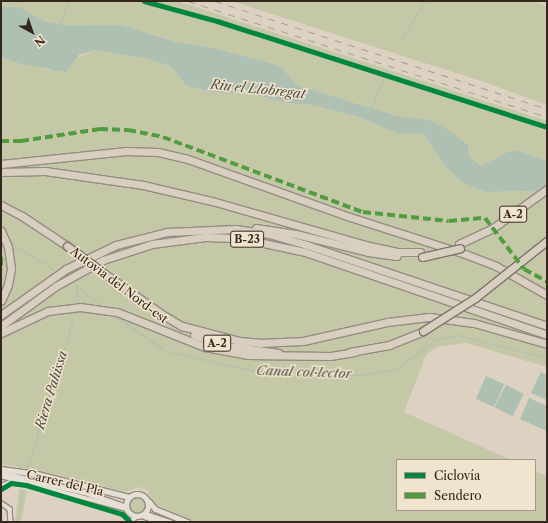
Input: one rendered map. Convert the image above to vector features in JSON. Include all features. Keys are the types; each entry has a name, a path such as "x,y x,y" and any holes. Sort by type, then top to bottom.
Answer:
{"highway":[{"path":"1,164 126,151 158,152 185,158 383,229 465,254 496,266 547,295"},
{"name":"A-2","path":"1,172 45,171 143,185 238,208 369,246 397,252 421,254 459,246 479,238 547,190"},
{"name":"Autovia del Nord-est","path":"1,205 22,216 68,246 160,318 206,340 242,349 276,353 355,352 389,345 424,331 475,298 547,241"},
{"path":"132,240 156,231 215,224 296,234 368,252 421,254"},
{"name":"B-23","path":"1,315 49,279 98,252 132,240 200,229 236,229 268,234 350,259 547,326"},
{"path":"1,231 9,250 10,279 1,301"},
{"name":"B-23","path":"1,326 56,286 103,260 152,244 206,237 240,238 305,252 547,335"},
{"name":"A-2","path":"101,271 160,313 182,326 205,334 250,343 303,341 387,322 429,317 474,323 547,344"},
{"path":"1,333 44,313 80,307 97,308 117,312 205,347 226,352 291,357 330,356 355,352"}],"main road":[{"name":"Carrer del Pla","path":"1,469 37,474 130,497 141,494 149,502"},
{"name":"Carrer del Pla","path":"1,475 84,492 126,508"},
{"path":"130,497 126,508 136,517 170,522"},
{"path":"136,517 149,502 155,509 188,522"}],"street":[{"name":"Carrer del Pla","path":"1,475 14,480 126,508"},
{"path":"1,486 14,480"},
{"path":"1,503 10,510 10,522"},
{"path":"136,517 158,522"}],"green space":[{"path":"1,1 176,1 547,121 547,161 519,151 509,151 481,166 469,156 447,129 427,119 397,116 296,85 281,66 210,47 180,43 148,33 93,26 68,26 44,21 20,7 1,7"},
{"path":"231,1 534,1 547,7 547,105 481,81"},
{"path":"96,50 147,59 171,66 186,86 214,92 252,94 288,103 312,105 359,117 396,133 424,134 445,166 486,192 531,191 547,197 547,367 466,343 437,347 426,355 404,412 509,459 396,459 396,511 536,511 536,471 547,476 547,522 196,522 154,504 147,490 139,487 125,492 59,475 1,464 1,57 49,70"},
{"path":"19,489 27,491 21,522 15,522"},
{"path":"137,498 143,500 145,506 143,512 137,514 131,512 129,506 131,500"}],"water":[{"name":"Riu el Llobregat","path":"1,7 20,7 44,21 68,26 120,25 180,43 210,47 281,66 296,85 397,116 427,119 447,129 468,145 469,156 481,166 509,151 519,151 547,161 547,197 531,191 486,192 462,182 445,166 424,134 396,133 359,117 312,105 288,103 252,94 214,92 186,86 171,66 147,59 96,50 79,55 66,72 21,64 1,57"},
{"path":"541,372 547,375 547,400 531,393"},
{"path":"486,376 504,384 494,407 476,399"},
{"path":"506,385 524,394 512,416 495,407"},
{"path":"529,398 547,406 547,431 520,419"}],"waterway":[{"path":"59,25 68,1"},
{"path":"400,41 425,1"},
{"path":"371,108 387,69"},
{"name":"Canal col·lector","path":"9,242 53,269"},
{"name":"Canal col·lector","path":"74,285 100,304"},
{"name":"Riera Pahissa","path":"76,288 78,303"},
{"name":"Riera Pahissa","path":"27,468 75,312"},
{"name":"Canal col·lector","path":"117,317 164,350"},
{"name":"Canal col·lector","path":"170,352 250,370 333,376 367,374 397,369 435,340 457,335 547,358"},
{"name":"Riera Pahissa","path":"18,522 22,489"}],"railway":[{"path":"188,1 547,117"},
{"path":"215,1 547,109"}],"marked path":[{"path":"1,141 21,141 100,129 128,130 163,137 363,212 449,221 485,218 524,269 547,282"},
{"path":"1,257 1,267"}],"cycle path":[{"path":"144,1 217,21 547,127"},
{"path":"1,489 11,483 26,485 122,514 130,522"}]}
